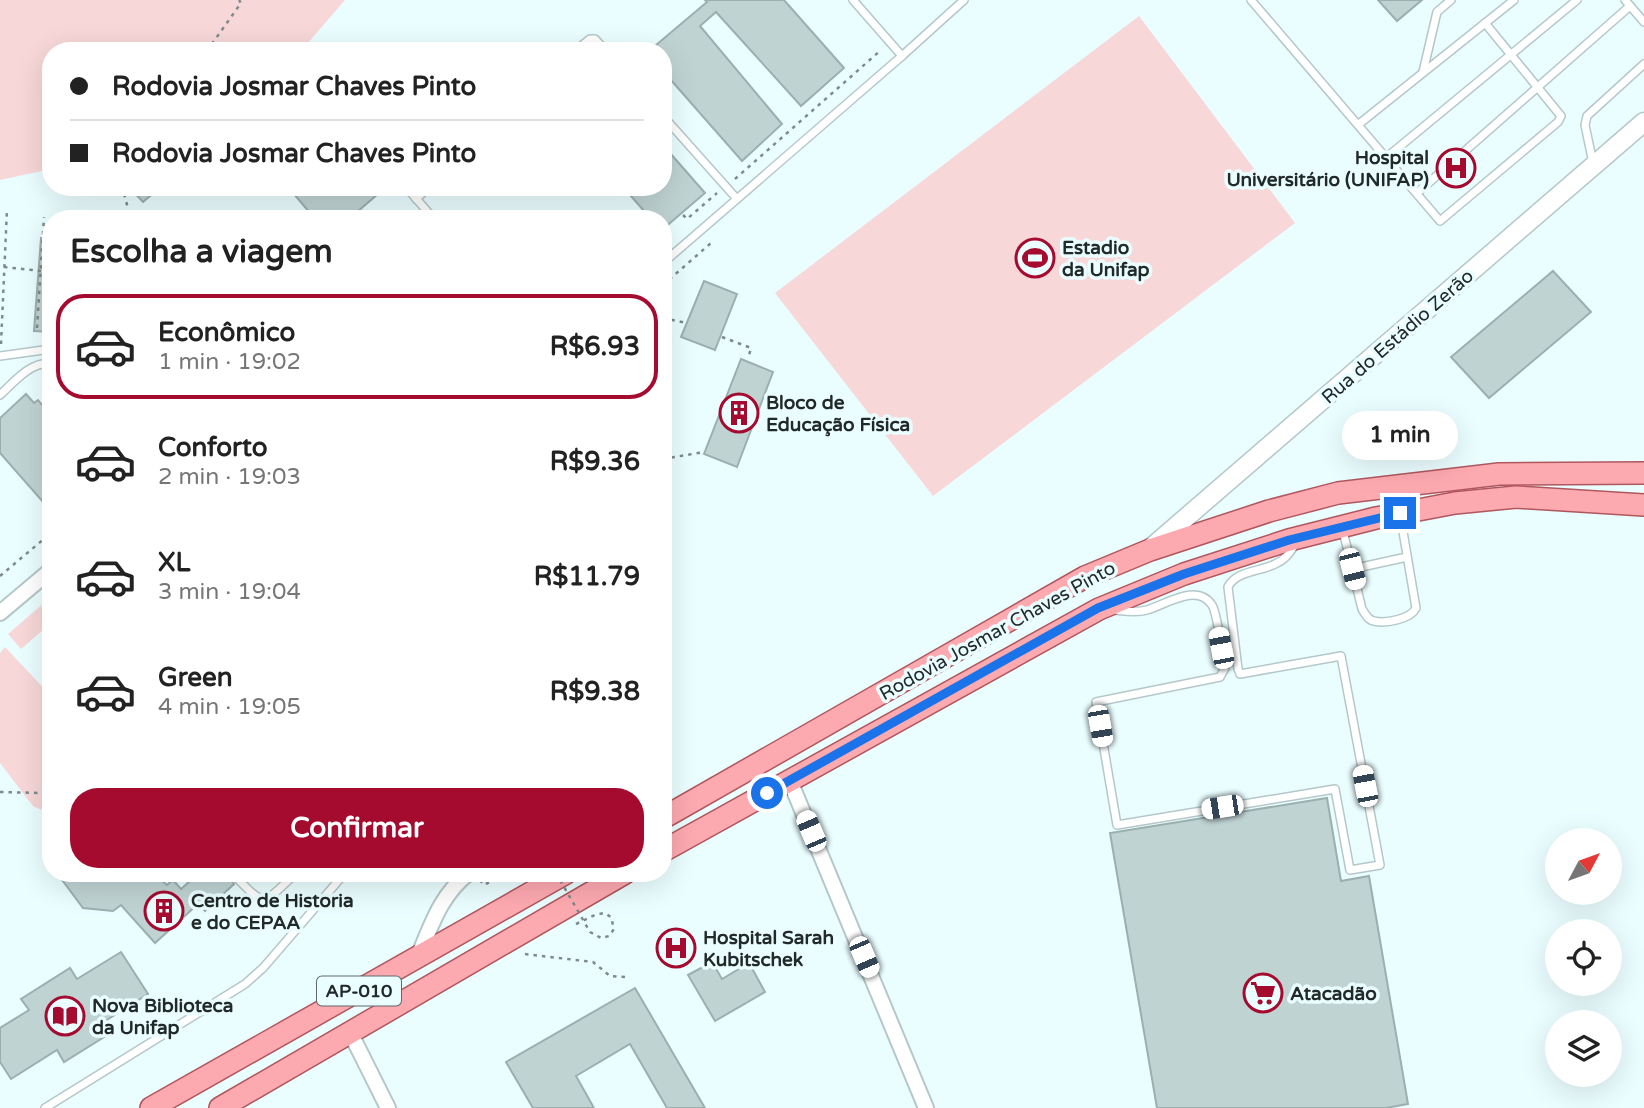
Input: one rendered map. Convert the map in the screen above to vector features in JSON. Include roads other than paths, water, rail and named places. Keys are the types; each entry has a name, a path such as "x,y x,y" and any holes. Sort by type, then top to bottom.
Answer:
{"main road":[{"name":"Rodovia Josmar Chaves Pinto","path":"672,813 1085,577 1150,550 1269,510 1338,493 1499,474 1644,473"},
{"name":"Rodovia Josmar Chaves Pinto","path":"672,846 1098,608 1184,574 1301,537 1455,503 1516,497 1644,505"},
{"name":"AP-010","path":"151,1108 550,882"},
{"name":"AP-010","path":"223,1107 609,882"}],"street":[{"name":"Rua do Estádio Zerão","path":"1150,550 1644,122"},
{"path":"0,613 42,578"},
{"path":"790,781 926,1108"},
{"path":"418,958 442,901 458,882"},
{"path":"350,1032 388,1108"}],"lane":[{"path":"853,0 902,56"},
{"path":"672,255 964,0"},
{"path":"1251,0 1440,221 1561,117 1485,23"},
{"path":"1423,72 1437,12 1451,0"},
{"path":"1359,124 1514,0"},
{"path":"1387,158 1577,0"},
{"path":"1417,193 1538,87 1628,3 1644,22"},
{"path":"1593,166 1585,125 1587,116 1644,64"},
{"path":"672,126 737,199"},
{"path":"414,196 426,210"},
{"path":"416,199 419,196"},
{"path":"0,356 42,350"},
{"path":"0,395 29,369 42,362"},
{"path":"1342,527 1366,617 1374,621 1407,618 1416,608 1400,513"},
{"path":"1098,608 1137,612 1188,595 1206,599 1213,608 1225,668 1220,677 1096,702 1117,825 1335,789 1350,870 1380,865 1340,656 1240,674 1238,669 1228,587 1236,577 1276,564 1287,556 1301,537"},
{"path":"1352,569 1407,557"},
{"path":"241,882 257,898 264,899 271,897 287,882"},
{"path":"45,1108 246,984 337,882"}],"place":[{"name":"Hospital Universitário (UNIFAP)","path":"1456,168"},
{"name":"Estadio da Unifap","path":"1035,258"},
{"name":"Bloco de Educação Física","path":"739,413"},
{"name":"Centro de Historia e do CEPAA","path":"164,911"},
{"name":"Hospital Sarah Kubitschek","path":"676,948"},
{"name":"Atacadão","path":"1263,993"},
{"name":"Nova Biblioteca da Unifap","path":"65,1016"}]}
